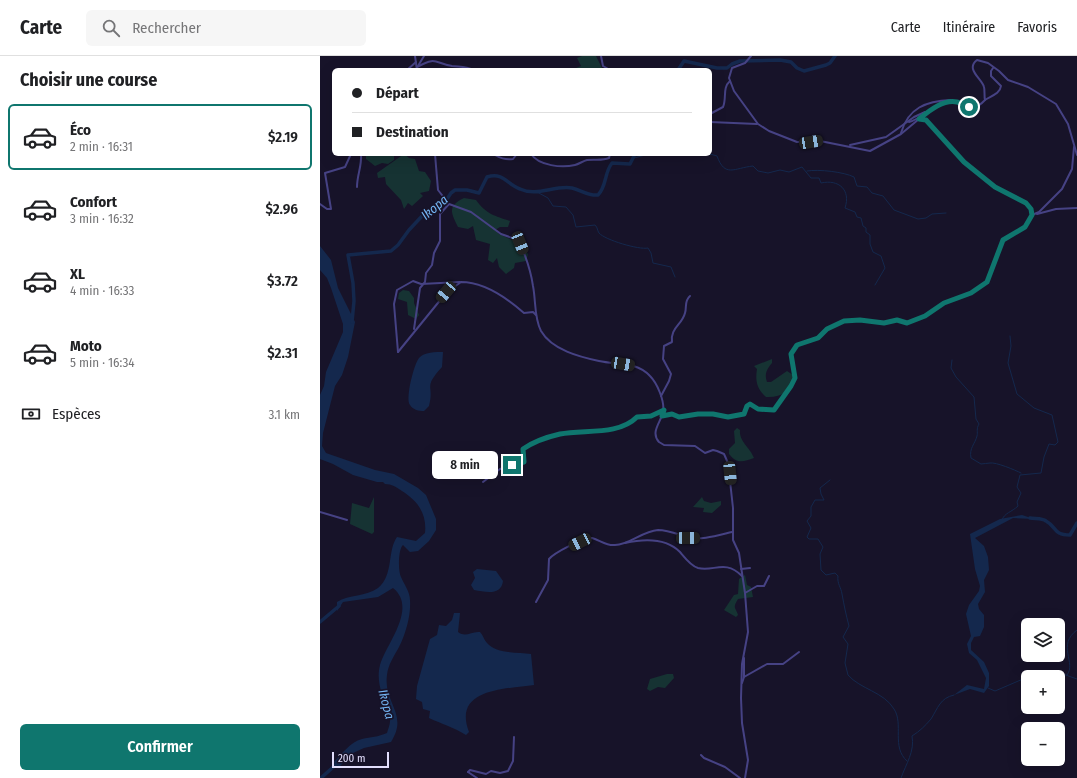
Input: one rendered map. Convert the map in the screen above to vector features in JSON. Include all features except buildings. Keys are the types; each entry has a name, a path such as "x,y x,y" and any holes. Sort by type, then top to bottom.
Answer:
{"street":[{"path":"415,56 417,68"},
{"path":"418,68 424,56"},
{"path":"601,56 603,66 606,68"},
{"path":"751,56 745,63 732,68 729,75 734,90 758,124 768,131 797,142 820,141 870,151 900,134 928,112 945,102 956,102"},
{"path":"418,68 426,62 434,60 449,65 466,66 470,68"},
{"path":"985,100 984,87 974,72 974,64 977,60 988,64 999,71 1008,80 1028,87 1056,104 1068,124 1077,155"},
{"path":"409,68 416,62"},
{"path":"900,134 911,112 921,107 942,101 956,102 975,108 999,92 1001,86 991,76 993,68"},
{"path":"712,113 723,107 725,100 725,87 730,81"},
{"path":"849,146 886,137 914,117 928,112"},
{"path":"909,122 919,119 926,120 964,162 995,187 1026,203 1031,209 1032,215"},
{"path":"712,122 758,124"},
{"path":"662,416 672,414 679,417 713,414 728,417 744,414 747,406 750,404 758,409 774,410 795,378 791,354 797,345 818,338 827,329 844,321 860,320 884,323 897,320 907,323 925,316 944,303 971,293 987,282 1003,240 1025,227 1032,215 1039,212 1062,189 1068,180 1072,169 1074,147"},
{"path":"320,204 331,210 325,173 345,167 351,156"},
{"path":"357,187 357,177 362,163 361,156"},
{"path":"434,156 438,190 445,201 449,204 471,212 502,234 518,240 525,255 531,277 536,316 541,331 565,351 600,361 642,368 651,376 658,387 664,410 657,425 656,433 659,442 664,445 695,446 705,453 713,450 724,454 728,463 731,484 732,532 733,540 739,554 745,594 748,632 743,655 741,686 742,724 748,760 745,778"},
{"path":"496,156 508,160 514,159 516,156"},
{"path":"533,156 538,161 553,166 575,165 586,160 606,160 610,156"},
{"path":"414,330 420,288 425,282 424,277 432,265 434,253 440,241 440,214 449,204"},
{"path":"1032,215 1056,210 1077,208"},
{"path":"461,282 446,292 414,330 398,352 394,298 397,290 413,281 420,284 425,282 461,282 474,282 518,306 524,313 533,312 536,316"},
{"path":"660,397 669,381 670,374 663,359 664,346 672,342 672,331 684,317 686,299 690,296"},
{"path":"483,482 500,470 524,462 523,449 531,444 559,434 615,428 632,422 637,417 651,416 664,410"},
{"path":"320,512 347,520"},
{"path":"622,544 652,531 672,532 688,538 713,536 732,532"},
{"path":"536,602 548,580 549,559 560,549 589,538 606,544 622,544 645,541 664,542 673,545 697,568 703,569 720,566 736,571 742,576"},
{"path":"741,569 750,568"},
{"path":"745,594 757,586 764,586 769,576"},
{"path":"744,677 767,664 783,664 799,652"},
{"path":"741,686 744,677 743,655"},
{"path":"477,778 468,770 486,774 491,771 500,773 508,771 513,761 514,737"},
{"path":"701,755 704,758 725,767 740,778"}],"green space":[{"path":"582,56 596,56 602,68 576,68 581,66 577,58"},
{"path":"366,156 394,156 394,160 388,164 382,163 375,166 366,159"},
{"path":"401,156 406,156 415,159 419,171 425,172 431,181 429,191 420,193 423,196 412,206 408,203 404,209 401,200 386,184 385,177 378,178 377,173"},
{"path":"464,198 476,200 483,208 495,216 510,221 508,227 500,227 495,230 499,234 519,243 528,254 526,261 515,263 514,268 506,274 499,267 497,258 493,263 488,260 490,244 476,240 473,226 468,229 458,227 452,214 455,204"},
{"path":"403,290 409,291 414,298 414,303 419,315 416,319 408,315 407,302 398,299 399,293"},
{"path":"772,359 772,363 766,374 767,382 771,382 787,371 796,377 785,393 766,397 757,384 757,369 754,366"},
{"path":"737,428 740,430 741,438 754,458 738,461 729,454 729,449 735,443 734,431"},
{"path":"374,497 374,532 372,534 350,524 352,503 369,508"},
{"path":"702,497 704,501 711,503 721,501 721,505 712,513 703,512 704,508 693,507"},
{"path":"745,575 747,585 751,587 753,597 738,599 735,606 738,615 736,617 724,610 734,595 738,594 739,579"},
{"path":"667,674 673,674 674,678 665,688 658,687 650,691 647,689 650,679"}],"water":[{"path":"320,246 331,260 338,288 355,322 348,357 342,375 335,386 323,433 322,446 326,453 375,470 394,474 418,488 426,495 436,519 436,530 429,541 418,551 410,552 403,545 400,551 399,570 410,597 410,606 409,618 402,642 390,664 387,675 388,693 397,716 396,732 391,742 364,748 353,753 339,767 334,762 354,743 362,739 387,733 390,718 380,687 379,671 383,656 398,626 402,606 400,596 393,588 378,597 343,602 337,611 337,602 342,599 368,593 378,588 386,577 392,549 397,537 416,541 425,533 425,526 423,514 417,504 413,499 398,488 383,482 377,482 353,475 320,459 320,395 324,386 326,372 343,332 343,324 327,278 320,270"},
{"path":"443,352 442,367 432,379 430,386 431,394 429,406 424,411 414,409 410,405 409,396 417,361 421,356 430,353"},
{"path":"1022,515 1034,519 1013,518 975,538 984,546 988,557 989,570 984,580 985,592 978,604 979,609 984,615 984,627 980,636 974,637 971,643 971,650 984,662 989,673 989,686 984,693 970,689 954,695 967,685 984,689 986,678 977,660 969,653 967,644 971,636 966,614 969,605 979,591 980,586 975,569 970,534 1000,519"},
{"path":"477,569 496,571 503,581 502,586 496,591 492,592 474,590 471,585 475,578 473,572"},
{"path":"454,613 460,613 458,632 461,634 480,632 491,647 501,651 531,654 534,685 497,690 475,699 468,707 466,718 469,732 466,735 429,718 430,711 423,709 422,702 416,699 417,686 430,639 437,635 439,625 446,626 452,620"}],"waterway":[{"path":"679,68 684,61 717,68 727,68 740,61 780,60 791,62 797,68 804,71 826,65 830,63 835,56"},
{"path":"712,155 717,156 723,167 731,170 753,166 758,171 768,173 780,170 789,172 802,167 811,178 819,178 821,183 833,183 842,187 846,196 845,208 855,212 857,217 861,218 863,226 866,228 866,232 870,235 870,244 873,252 881,256 885,268 875,285"},
{"name":"Ikopa","path":"352,322 354,301 353,283 348,255 391,251 398,245 423,215 447,199 455,190 467,190 479,193 487,177 497,176 501,177 515,187 526,191 533,192 559,188 572,188 591,195 598,195 603,188 609,167 612,163 630,164 634,156"},
{"path":"634,158 642,156"},
{"path":"807,171 831,171 854,177 857,186 867,187 872,193 883,196 894,210 918,219 926,218 932,214 946,213"},
{"path":"537,192 548,198 553,206 566,207 573,215 576,227 595,225 599,233 608,239 630,246 648,248 651,253 653,263 671,267 675,277"},
{"path":"1002,520 1004,516 1018,506 1017,502 1021,493 1017,487 1020,475 1041,473 1044,457 1049,444 1055,445 1058,442 1052,415 1034,408 1017,394 1008,363 1011,346 1010,336"},
{"path":"952,360 951,368 956,377 974,397 976,419 979,424 977,436 971,449 971,458 981,464 997,464 1021,473"},
{"path":"830,480 820,488 824,500 815,500 811,507 811,516 807,521 811,528 807,537 809,539 818,539 823,547 820,554 821,570 826,575 835,573 838,576 849,626 843,637 848,644 845,663 848,675 853,680 878,694 890,703 897,715 898,742 902,755 907,761"},
{"path":"1030,518 1044,520 1058,532 1065,535 1070,535 1077,523"},
{"name":"Ikopa","path":"320,622 339,606"},
{"path":"1067,675 1070,665 1067,648 1068,642 1077,630"},
{"path":"1065,675 1077,679"},
{"path":"988,688 995,691 1021,680"},
{"path":"901,778 910,757 913,742 912,736 931,719 945,698 954,695"},
{"name":"Ikopa","path":"321,778 340,761"}],"route":[{"path":"512,465 524,462 523,449 531,444 559,434 615,428 632,422 637,417 651,416 664,410 662,416 668,414 679,417 698,414 713,414 728,417 744,414 747,406 750,404 754,408 758,409 764,408 774,410 795,378 791,354 797,345 818,338 827,329 844,321 860,320 874,323 884,323 891,320 897,320 907,323 921,316 925,316 944,303 971,293 987,282 994,267 996,256 1003,240 1009,235 1025,227 1032,215 1031,209 1026,203 988,182 964,162 949,143 926,120 919,119 945,102 961,103 969,107"}]}
